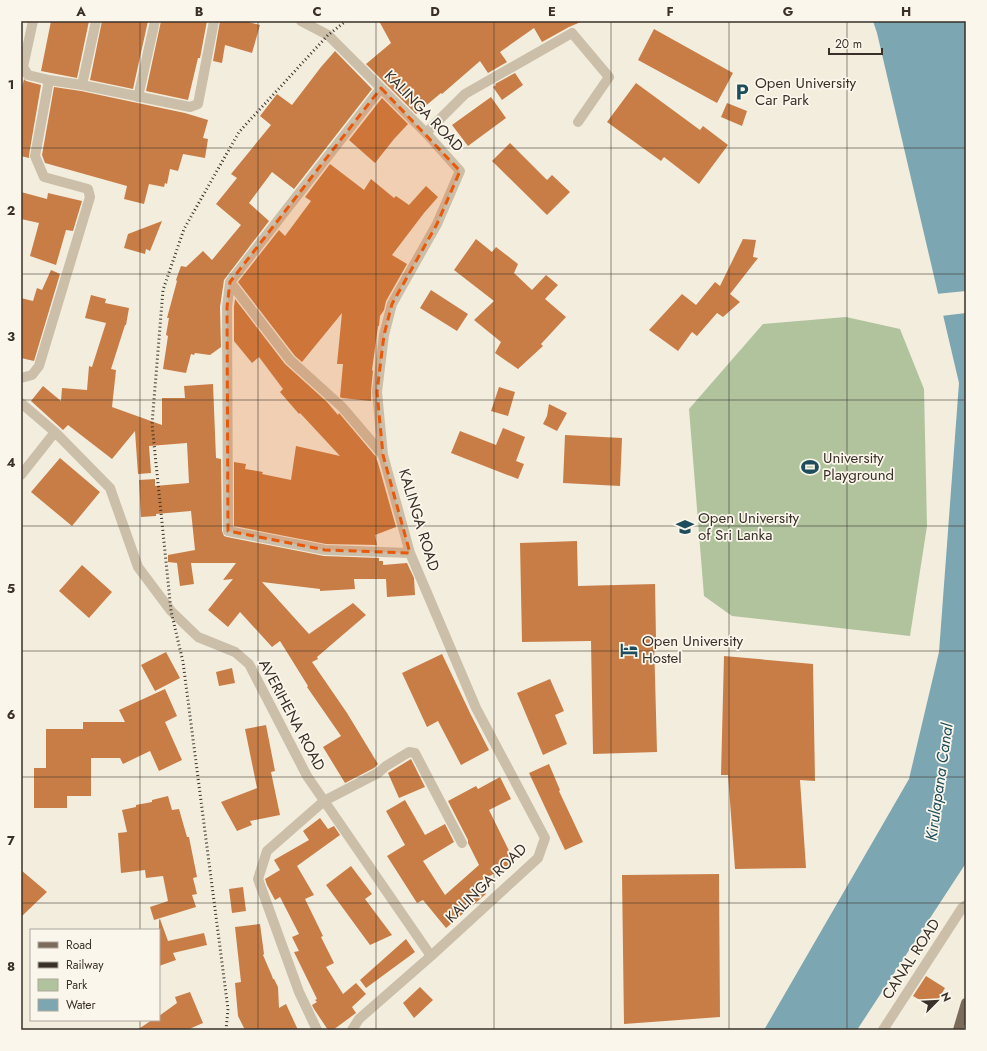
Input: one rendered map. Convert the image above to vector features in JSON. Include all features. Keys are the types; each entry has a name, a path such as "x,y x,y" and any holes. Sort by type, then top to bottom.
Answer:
{"main road":[{"path":"958,1030 966,1003"}],"street":[{"path":"33,21 23,67 28,75 190,107 198,104 214,21"},
{"path":"82,85 96,21"},
{"path":"138,96 155,21"},
{"name":"KALINGA ROAD","path":"301,21 328,35 426,133 460,171 437,224 392,304 384,335 377,392 383,455 410,553 476,708 545,838 538,858 431,956 358,1019 352,1030"},
{"path":"426,133 465,94 572,33 609,77 578,122"},
{"path":"21,378 32,375 39,366 90,197 88,188 44,177 35,156 49,80"},
{"path":"381,88 230,282 227,307 228,531 325,550 410,553"},
{"path":"230,282 290,360 342,407 383,455"},
{"name":"AVERIHENA ROAD","path":"21,403 55,432 110,488 138,567 171,611 198,637 235,652 249,664 307,776 431,956"},
{"path":"21,475 55,432"},
{"path":"318,1030 299,992 258,879 267,851 324,801 378,773 386,766 409,752 415,753 462,843"},
{"name":"CANAL ROAD","path":"883,1030 962,908 966,905"}],"highlighted area":[{"path":"381,88 460,171 437,224 392,304 384,335 377,392 383,455 410,553 325,550 228,531 227,307 230,282"}],"green space":[{"name":"University Playground","path":"846,317 900,329 924,389 927,526 910,636 732,616 704,596 689,409 763,324"}],"water":[{"name":"Kirulapana Canal","path":"873,21 966,21 966,863 857,1030 764,1030 909,779 939,652 959,383"}],"pier":[{"path":"966,291 966,313 941,316 936,294"}],"building":[{"path":"51,21 89,21 77,78 41,71"},
{"path":"102,21 148,21 133,89 90,80"},
{"path":"161,21 207,21 200,58 198,58 188,100 146,91"},
{"path":"220,21 244,21 260,25 252,53 225,45 222,63 213,61"},
{"path":"379,21 583,21 542,42 534,28 500,52 507,62 488,73 480,61 416,114 366,64 391,43"},
{"path":"654,29 733,73 717,103 638,60"},
{"path":"335,51 372,89 294,189 272,172 249,203 269,221 224,280 220,307 221,347 210,355 195,353 194,355 191,354 186,373 163,369 168,336 166,335 169,318 167,318 181,266 186,267 203,251 212,260 241,225 216,204 237,178 231,174 271,125 260,116 277,94 292,105"},
{"path":"515,73 523,85 502,100 493,87 496,85 495,84"},
{"path":"24,79 26,81 41,85 29,158 21,156 21,92"},
{"path":"636,83 700,130 703,126 728,145 699,184 664,157 661,161 607,122"},
{"path":"54,87 81,91 185,113 208,120 203,138 208,139 205,158 183,154 178,171 170,169 167,184 165,183 164,187 149,184 144,204 124,199 127,186 45,163 42,155"},
{"path":"491,97 506,118 468,146 452,125"},
{"path":"382,98 408,124 375,163 349,140"},
{"path":"727,103 747,111 742,126 721,117"},
{"path":"510,143 547,180 552,175 570,192 547,215 492,161"},
{"path":"330,164 364,190 371,179 394,198 396,196 409,205 426,186 438,197 392,255 407,264 386,301 384,310 380,316 372,370 371,401 340,397 343,364 337,364 342,313 302,362 295,356 238,282 279,230 285,236 311,201 305,197"},
{"path":"21,192 47,199 48,193 82,201 73,231 66,230 56,265 30,256 39,223 21,219"},
{"path":"162,221 150,251 146,249 145,254 124,248 128,234"},
{"path":"476,239 492,252 496,247 518,264 514,273 532,290 546,275 558,285 545,299 566,317 541,344 543,346 518,369 495,353 501,342 474,320 494,301 454,270"},
{"path":"743,239 756,240 753,257 758,258 730,294 740,302 723,317 717,313 697,336 692,332 678,351 649,330 682,294 696,305 715,282 720,286"},
{"path":"51,270 60,274 34,361 21,358 21,298 33,301 37,288 42,290"},
{"path":"431,290 468,314 457,331 420,308"},
{"path":"91,295 106,299 105,303 129,308 126,325 111,369 116,370 112,407 162,425 162,398 185,398 184,386 213,384 216,458 221,459 222,531 224,536 324,556 379,558 379,561 383,561 383,565 407,563 414,578 415,595 387,597 386,579 354,579 355,589 320,591 320,589 262,582 309,634 353,603 366,615 317,657 318,659 312,662 347,713 378,764 374,768 345,783 323,747 341,736 307,687 308,686 280,641 272,647 240,612 228,627 208,610 233,579 223,580 236,563 191,563 194,584 180,586 177,563 168,562 168,555 195,550 191,511 141,517 139,480 155,479 155,486 189,483 187,443 149,446 151,473 138,474 135,431 112,459 68,425 63,430 31,401 43,386 61,401 62,388 87,390 89,366 92,367 106,323 85,318"},
{"path":"235,299 285,364 327,402 338,415 339,413 377,458 396,527 375,535 377,545 326,544 234,526 234,462 246,464 245,469 263,472 262,474 291,480 296,446 340,456 280,392 283,389 259,357 252,363 234,341"},
{"path":"499,387 515,392 508,416 491,411"},
{"path":"549,404 567,413 557,431 543,424 547,416"},
{"path":"503,428 525,437 516,461 524,464 518,479 451,453 460,431 496,445"},
{"path":"565,435 622,438 620,486 563,483"},
{"path":"60,458 100,492 72,526 31,492"},
{"name":"Open University Hostel","path":"577,541 578,586 655,584 656,639 654,639 657,752 593,754 591,641 522,642 520,543"},
{"path":"82,565 112,592 89,618 59,591"},
{"path":"166,652 180,678 155,691 141,665"},
{"path":"442,654 489,750 461,765 438,721 427,727 402,673"},
{"path":"724,656 813,664 815,781 800,780 806,868 735,869 728,775 721,775"},
{"path":"232,668 235,683 219,686 216,672"},
{"path":"550,679 564,711 555,715 567,744 543,755 517,693"},
{"path":"165,689 177,716 165,722 182,760 159,771 150,751 123,764 120,758 91,758 91,796 67,796 67,808 34,808 34,768 46,768 46,729 83,729 83,722 125,722 119,710"},
{"path":"266,725 275,771 271,772 280,815 250,821 252,825 237,831 221,802 257,788 245,729"},
{"path":"411,759 425,787 399,798 388,773"},
{"path":"549,764 560,790 559,791 583,842 565,850 529,773"},
{"path":"500,777 511,799 489,810 515,863 476,883 486,894 446,928 423,900 417,903 387,856 405,845 386,811 405,800 425,835 445,824 454,842 423,861 445,895 479,865 448,801 476,786 478,789"},
{"path":"168,796 172,810 179,809 187,837 189,837 197,877 193,878 197,894 192,895 196,907 154,920 150,907 168,901 163,876 146,878 145,870 121,873 118,833 127,832 122,810 136,807 136,805 152,802 152,800"},
{"path":"320,818 328,829 334,826 340,835 297,866 314,895 305,899 334,963 326,967 343,994 356,983 366,994 352,1007 356,1013 333,1030 328,1030 312,1005 317,1002 315,1000 317,999 294,952 299,951 292,937 299,934 280,897 275,900 265,879 280,870 274,860 309,840 303,831"},
{"path":"351,866 372,894 365,899 392,935 370,945 326,885"},
{"path":"21,870 47,892 21,917"},
{"path":"719,874 720,1017 624,1024 622,875"},
{"path":"243,887 246,911 232,913 229,889"},
{"path":"160,919 168,941 204,933 207,945 173,953 176,960 160,966"},
{"path":"260,924 263,955 278,987 279,1008 286,1004 298,1030 245,1030 238,1016 235,983 241,982 235,927"},
{"path":"406,939 415,952 366,988 360,980"},
{"path":"926,976 945,988 933,1008 913,996"},
{"path":"420,987 433,1000 414,1018 403,1003"},
{"path":"190,992 203,1023 187,1030 137,1030 150,1021 160,1021 160,1015 177,1003 175,997"}],"railway":[{"path":"226,1030 228,1009 183,662 171,611 152,424 163,290 184,229 239,132 328,35 346,21"}],"place":[{"name":"Open University Car Park","path":"742,92"},
{"name":"University Playground","path":"810,467"},
{"name":"Open University of Sri Lanka","path":"685,527"},
{"name":"Open University Hostel","path":"629,650"}]}
